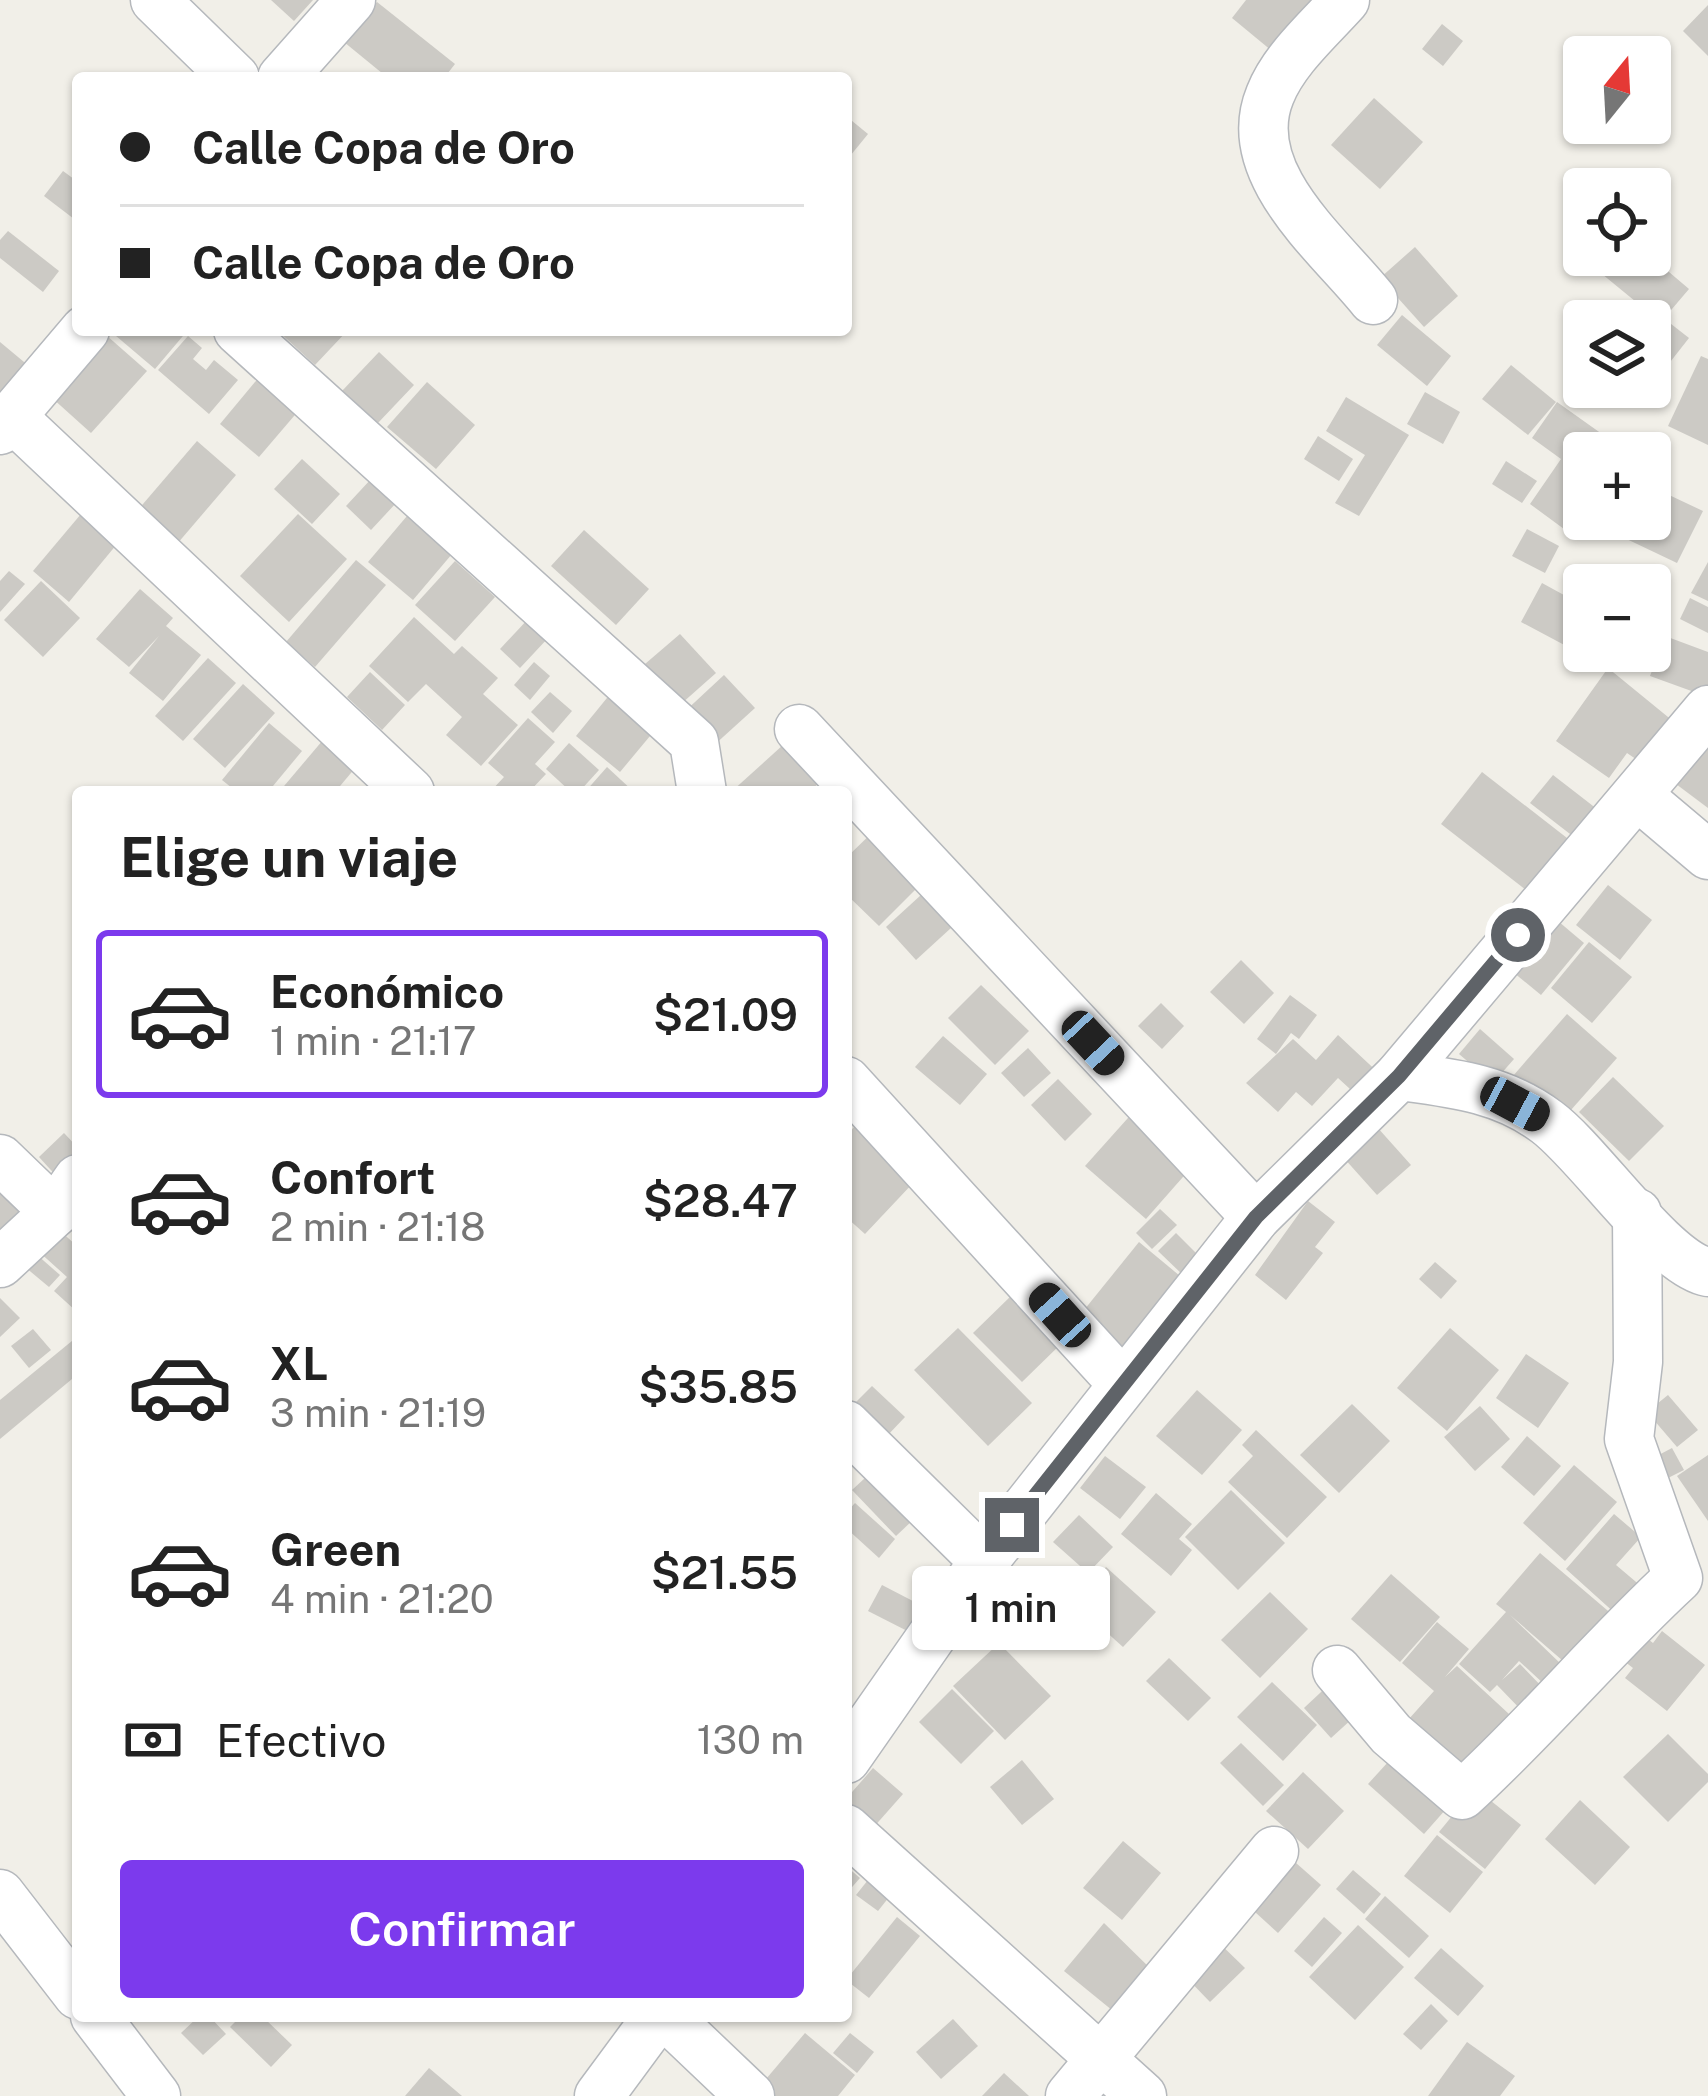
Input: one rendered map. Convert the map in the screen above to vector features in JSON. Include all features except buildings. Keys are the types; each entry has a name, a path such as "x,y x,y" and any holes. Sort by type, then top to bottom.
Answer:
{"street":[{"path":"155,0 229,72"},
{"path":"287,72 351,0"},
{"path":"1345,0 1270,93 1261,130 1270,173 1373,300"},
{"path":"80,336 7,424 403,786"},
{"path":"245,336 694,742 701,786"},
{"path":"852,1750 984,1561 1256,1217 1399,1076 1708,710"},
{"path":"799,729 1256,1217"},
{"path":"1636,795 1708,855"},
{"path":"1399,1076 1482,1087 1547,1122 1657,1236 1708,1272"},
{"path":"852,1088 1121,1382"},
{"path":"0,1159 67,1195 0,1263"},
{"path":"1337,1670 1391,1733 1462,1795 1505,1756 1600,1650 1678,1578 1629,1438 1638,1362 1637,1213"},
{"path":"852,1430 984,1561"},
{"path":"852,1834 1142,2096"},
{"path":"1070,2096 1274,1851"},
{"path":"0,1894 72,1986"},
{"path":"99,2022 157,2096"},
{"path":"598,2096 657,2022"},
{"path":"669,2022 750,2096"}],"route":[{"path":"1012,1525 1256,1217 1399,1076 1518,935"}]}
